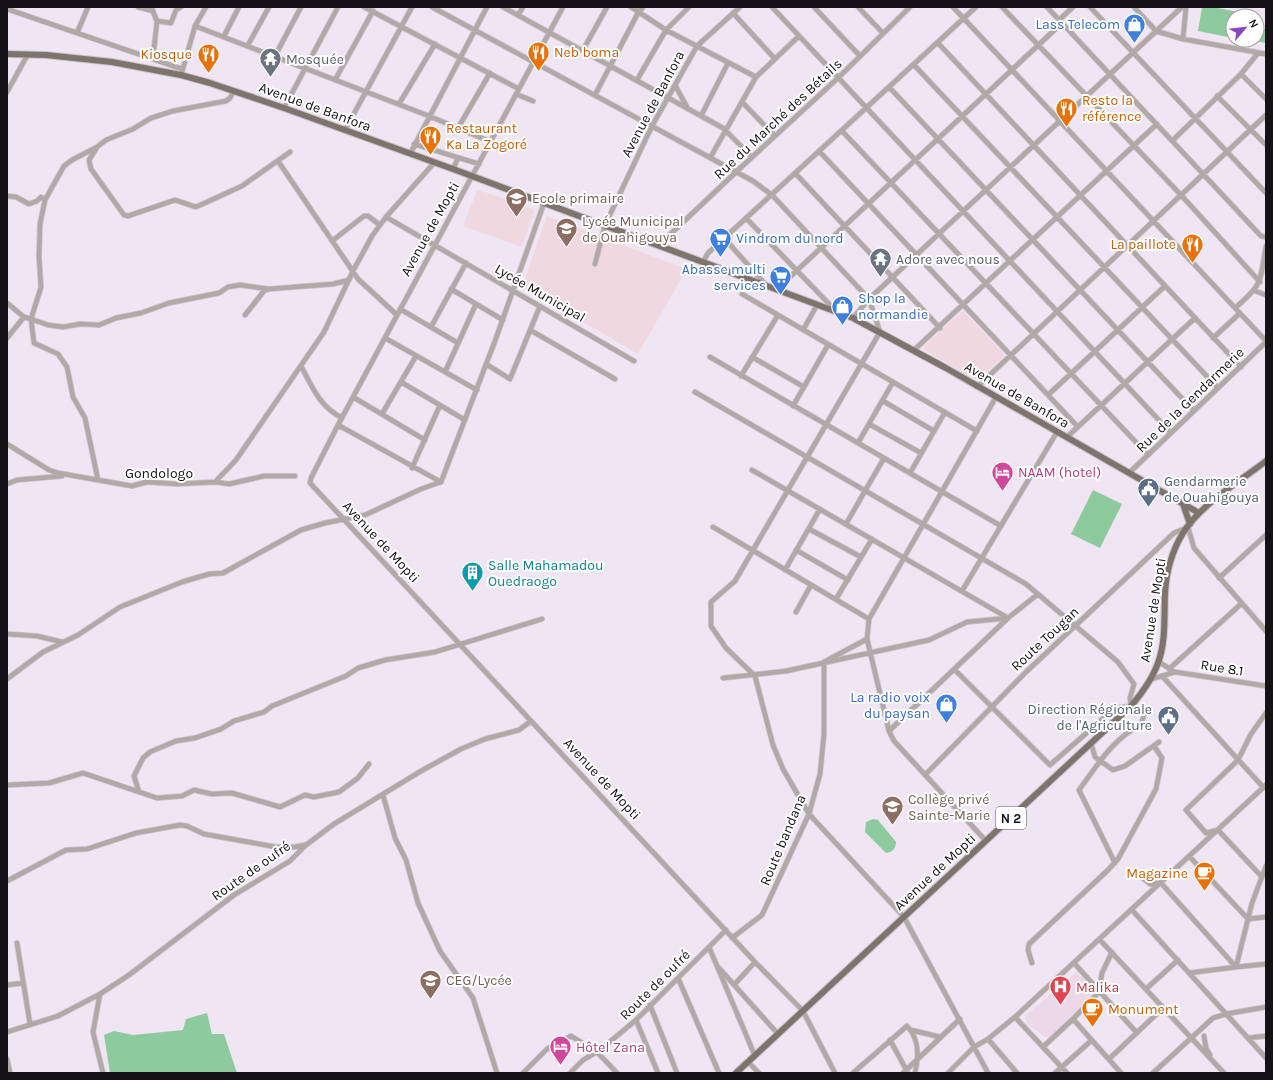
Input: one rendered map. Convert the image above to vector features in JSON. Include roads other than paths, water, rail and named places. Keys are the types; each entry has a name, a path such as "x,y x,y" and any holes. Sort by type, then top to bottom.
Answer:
{"main road":[{"name":"Avenue de Banfora","path":"7,54 28,54 112,62 182,72 453,169 817,304 852,318 914,350 1199,513"},
{"name":"Avenue de Mopti","path":"736,1073 1091,743 1143,692 1152,679 1159,662 1164,636 1167,576 1170,561 1178,543 1189,525 1199,513 1266,461"},
{"path":"1183,504 1189,525"}],"street":[{"path":"77,33 88,7"},
{"path":"138,7 152,9 157,21 153,58"},
{"path":"157,21 171,23 176,10 181,7"},
{"path":"7,9 153,58 182,72 195,26 206,7"},
{"path":"224,36 240,7"},
{"path":"248,45 269,7"},
{"path":"275,56 301,7"},
{"path":"284,108 338,7"},
{"path":"364,7 490,73 533,101"},
{"path":"345,130 412,7"},
{"path":"432,7 753,181 772,195 869,299 880,332 735,581 711,602 711,626 726,648 755,676 774,745 784,768 809,814 904,917 960,1018 988,1073"},
{"path":"410,154 487,7"},
{"path":"503,7 701,116 725,131 752,157"},
{"path":"518,15 523,7"},
{"name":"Avenue de Mopti","path":"563,7 473,177 338,425 311,478 310,483 732,938 803,1011"},
{"path":"583,50 606,7"},
{"path":"631,7 666,30 756,77"},
{"path":"595,96 638,13 644,7"},
{"path":"637,80 666,30 690,7"},
{"name":"Avenue de Banfora","path":"605,225 652,126 697,46 740,7"},
{"path":"772,7 1171,433"},
{"path":"814,7 860,56"},
{"path":"858,7 883,33"},
{"path":"902,7 906,11"},
{"name":"Rue du Marché des Bétails","path":"659,245 838,78 910,7"},
{"path":"953,7 1266,342"},
{"path":"703,262 708,253 724,238 976,7"},
{"path":"1002,7 1181,195 1260,282"},
{"path":"1047,7 1261,236 1266,237"},
{"path":"777,290 915,160 963,117 1061,22 1073,7"},
{"path":"1090,7 1228,151 1266,193"},
{"path":"1134,7 1156,31 1183,38 1266,54"},
{"path":"852,318 892,277 1133,53 1180,7"},
{"path":"1183,38 1186,7"},
{"path":"335,80 373,12"},
{"path":"732,13 775,59"},
{"path":"195,26 399,104 491,142"},
{"path":"710,158 756,77 799,36"},
{"path":"938,43 1241,367"},
{"path":"399,104 435,44"},
{"path":"1172,140 1241,74 1258,53"},
{"path":"7,91 28,54"},
{"path":"701,116 728,63"},
{"path":"914,65 1218,388"},
{"path":"458,128 490,73"},
{"path":"1241,74 1266,99"},
{"path":"675,85 688,109"},
{"path":"889,87 1194,411"},
{"path":"98,480 84,418 73,397 67,367 58,354 34,343 31,319 41,287 39,257 40,224 45,200 64,166 72,160 97,147 106,140 133,129 151,118 173,111 226,101 230,98 234,91"},
{"path":"1218,96 1266,145"},
{"path":"742,102 775,136"},
{"path":"977,387 1266,115"},
{"path":"914,350 940,328 1157,124"},
{"path":"842,130 1148,455"},
{"path":"414,144 479,164"},
{"path":"97,147 89,160 91,168 124,214 128,216 175,200 196,207 242,186 290,152"},
{"name":"Avenue de Banfora","path":"819,151 1078,427"},
{"path":"453,169 458,158"},
{"path":"278,161 358,279 397,315"},
{"path":"215,482 236,460 324,332 353,271 380,225 434,163"},
{"path":"795,173 940,328"},
{"path":"7,196 16,197 28,204 37,202 41,197 45,200"},
{"path":"7,679 44,652 78,635 120,608 141,598 182,582 209,574 223,573 301,530 325,523 365,515 421,489 441,482 503,320 544,203"},
{"path":"332,241 364,216 368,216 380,225"},
{"name":"Lycée Municipal","path":"386,217 634,360"},
{"name":"Avenue de Banfora","path":"746,218 837,312"},
{"path":"595,264 605,225"},
{"name":"Avenue de Banfora","path":"724,238 766,286"},
{"path":"1235,308 1255,291 1260,282 1266,246"},
{"path":"431,327 466,263"},
{"path":"7,303 24,317 48,325 63,327 80,324 100,325 116,318 141,313 169,303 219,293 228,287 240,284 269,289 333,284 349,280"},
{"path":"1048,395 1165,286"},
{"path":"245,315 264,291 269,289"},
{"path":"451,289 503,320"},
{"path":"1255,291 1266,295"},
{"path":"742,294 977,431"},
{"path":"445,372 476,304"},
{"path":"802,330 817,304"},
{"path":"486,364 510,379 540,306"},
{"path":"400,309 458,343"},
{"path":"1213,338 1240,313"},
{"path":"741,376 778,315"},
{"path":"7,338 24,317"},
{"path":"1066,437 1195,318"},
{"path":"530,330 615,379"},
{"path":"385,338 477,390"},
{"name":"Rue de la Gendarmerie","path":"1129,473 1266,342"},
{"path":"793,406 828,345"},
{"path":"382,414 416,356"},
{"path":"710,357 1001,526"},
{"path":"752,357 804,387"},
{"path":"301,366 322,404 329,411 342,418"},
{"path":"401,382 465,420"},
{"path":"858,443 893,382"},
{"path":"695,392 1026,584 1118,662 1134,684 1130,698 1130,706 1115,708 1050,765 954,670"},
{"path":"353,397 425,440"},
{"path":"986,841 894,741 889,731 872,652 867,639 869,618 996,398"},
{"path":"883,401 934,432"},
{"path":"412,468 440,405"},
{"path":"910,473 945,412"},
{"path":"869,424 921,453"},
{"path":"338,425 412,468 441,482"},
{"path":"962,591 1057,432"},
{"name":"Gondologo","path":"7,444 49,470 68,475 132,486 147,482 184,484 215,482 229,484 264,476 295,476"},
{"path":"846,524 884,458"},
{"path":"752,470 1008,618"},
{"path":"7,484 17,480 68,475"},
{"path":"785,570 820,509"},
{"path":"1189,525 1194,548 1266,631"},
{"name":"Route Tougan","path":"925,775 991,706 1174,534 1189,525"},
{"path":"712,527 869,618"},
{"path":"809,529 861,557"},
{"path":"1220,578 1266,535"},
{"path":"836,599 872,539"},
{"path":"796,550 848,580"},
{"path":"796,612 811,585"},
{"path":"889,731 1008,618 1038,594"},
{"path":"1169,669 1241,604"},
{"path":"723,678 786,672 824,662 929,640 967,622 1008,618"},
{"path":"139,792 134,776 143,758 150,752 176,741 195,738 221,729 234,721 264,712 272,706 346,676 358,668 385,660 414,657 461,645 542,619"},
{"path":"7,634 37,636 62,642"},
{"path":"824,662 867,639"},
{"name":"Route bandana","path":"732,938 762,915 809,814 820,774 824,734 824,662"},
{"name":"Rue 8.1","path":"1159,662 1175,672 1266,686"},
{"name":"Rue 8.1","path":"1152,679 1175,672"},
{"path":"948,1073 974,1047 988,1039 1015,1017 1190,857 1265,786 1238,760 1162,676"},
{"path":"1218,830 1206,833 1186,810 1238,760 1252,734 1266,713"},
{"path":"1115,862 1078,790 1096,768 1099,761 1129,730 1141,725 1144,714"},
{"name":"Route de oufré","path":"7,1032 58,1016 100,994 234,895 290,860 306,845 334,824 460,749 519,730 532,721"},
{"path":"1091,743 1093,753 1099,761 1113,770 1125,766 1159,742"},
{"path":"1032,963 1028,950 1028,944 1115,862 1130,839 1156,789 1162,758 1154,746"},
{"path":"7,784 49,783 83,773 157,798 182,796 194,790 212,794 232,793 280,807 305,795 314,797 340,792 358,778 369,764"},
{"path":"383,795 394,838 406,860 418,904 440,951 473,998 497,1073"},
{"path":"7,881 66,850 87,849 136,833 180,825 187,826 204,834 276,847 306,845"},
{"path":"1218,830 1262,877"},
{"path":"1190,857 1248,919"},
{"path":"1236,967 1248,919 1266,866"},
{"path":"1135,872 1150,884 1161,883"},
{"path":"1161,883 1236,967"},
{"path":"1132,910 1266,1058"},
{"path":"1248,919 1266,917"},
{"name":"Route de oufré","path":"570,1073 583,1060 597,1052 636,1020 726,930"},
{"path":"1100,940 1224,1073"},
{"path":"17,943 30,1024"},
{"path":"709,947 755,1056"},
{"path":"1043,1047 1099,992 1102,973 1112,952"},
{"path":"1146,989 1178,960"},
{"path":"734,985 755,962"},
{"path":"1074,963 1137,1033"},
{"path":"1189,973 1266,964"},
{"path":"716,965 778,1034"},
{"path":"678,978 719,1073"},
{"path":"7,985 23,983"},
{"path":"100,994 93,1032 103,1073"},
{"path":"650,1005 677,1073"},
{"path":"1153,1073 1213,1018 1226,1014 1266,1007"},
{"path":"1109,1059 1163,1008"},
{"path":"803,1011 835,1073"},
{"path":"1015,1017 1067,1073"},
{"path":"890,1040 906,1072 960,1018"},
{"path":"1073,1019 1121,1073"},
{"path":"636,1020 658,1073"},
{"path":"853,1073 907,1026 915,1036 919,1058 915,1073"},
{"path":"911,1030 940,1037"},
{"path":"523,1073 547,1050 570,1036 597,1052 617,1073"},
{"path":"1204,1036 1206,1048 1216,1065 1216,1073"},
{"path":"1248,1038 1266,1036"},
{"path":"988,1039 1017,1073"},
{"path":"1056,1073 1092,1040"},
{"path":"7,1060 10,1073"},
{"path":"748,1062 759,1073"}],"place":[{"name":"Lass Telecom","path":"1135,44"},
{"name":"Neb boma","path":"538,72"},
{"name":"Kiosque","path":"208,74"},
{"name":"Mosquée","path":"270,78"},
{"name":"Resto la référence","path":"1066,128"},
{"name":"Restaurant Ka La Zogoré","path":"431,156"},
{"name":"Ecole primaire","path":"516,218"},
{"name":"Lycée Municipal de Ouahigouya","path":"566,248"},
{"name":"Vindrom du nord","path":"720,258"},
{"name":"La paillote","path":"1192,264"},
{"name":"Adore avec nous","path":"880,278"},
{"name":"Abasse multi services","path":"781,296"},
{"name":"Shop la normandie","path":"842,326"},
{"name":"NAAM (hotel)","path":"1002,492"},
{"name":"Gendarmerie de Ouahigouya","path":"1148,508"},
{"name":"Salle Mahamadou Ouedraogo","path":"472,592"},
{"name":"La radio voix du paysan","path":"946,724"},
{"name":"Direction Régionale de l'Agriculture","path":"1168,736"},
{"name":"Collège privé Sainte-Marie","path":"893,826"},
{"name":"Magazine","path":"1204,892"},
{"name":"CEG/Lycée","path":"430,1000"},
{"name":"Malika","path":"1060,1006"},
{"name":"Monument","path":"1093,1028"},
{"name":"Hôtel Zana","path":"561,1066"}]}
